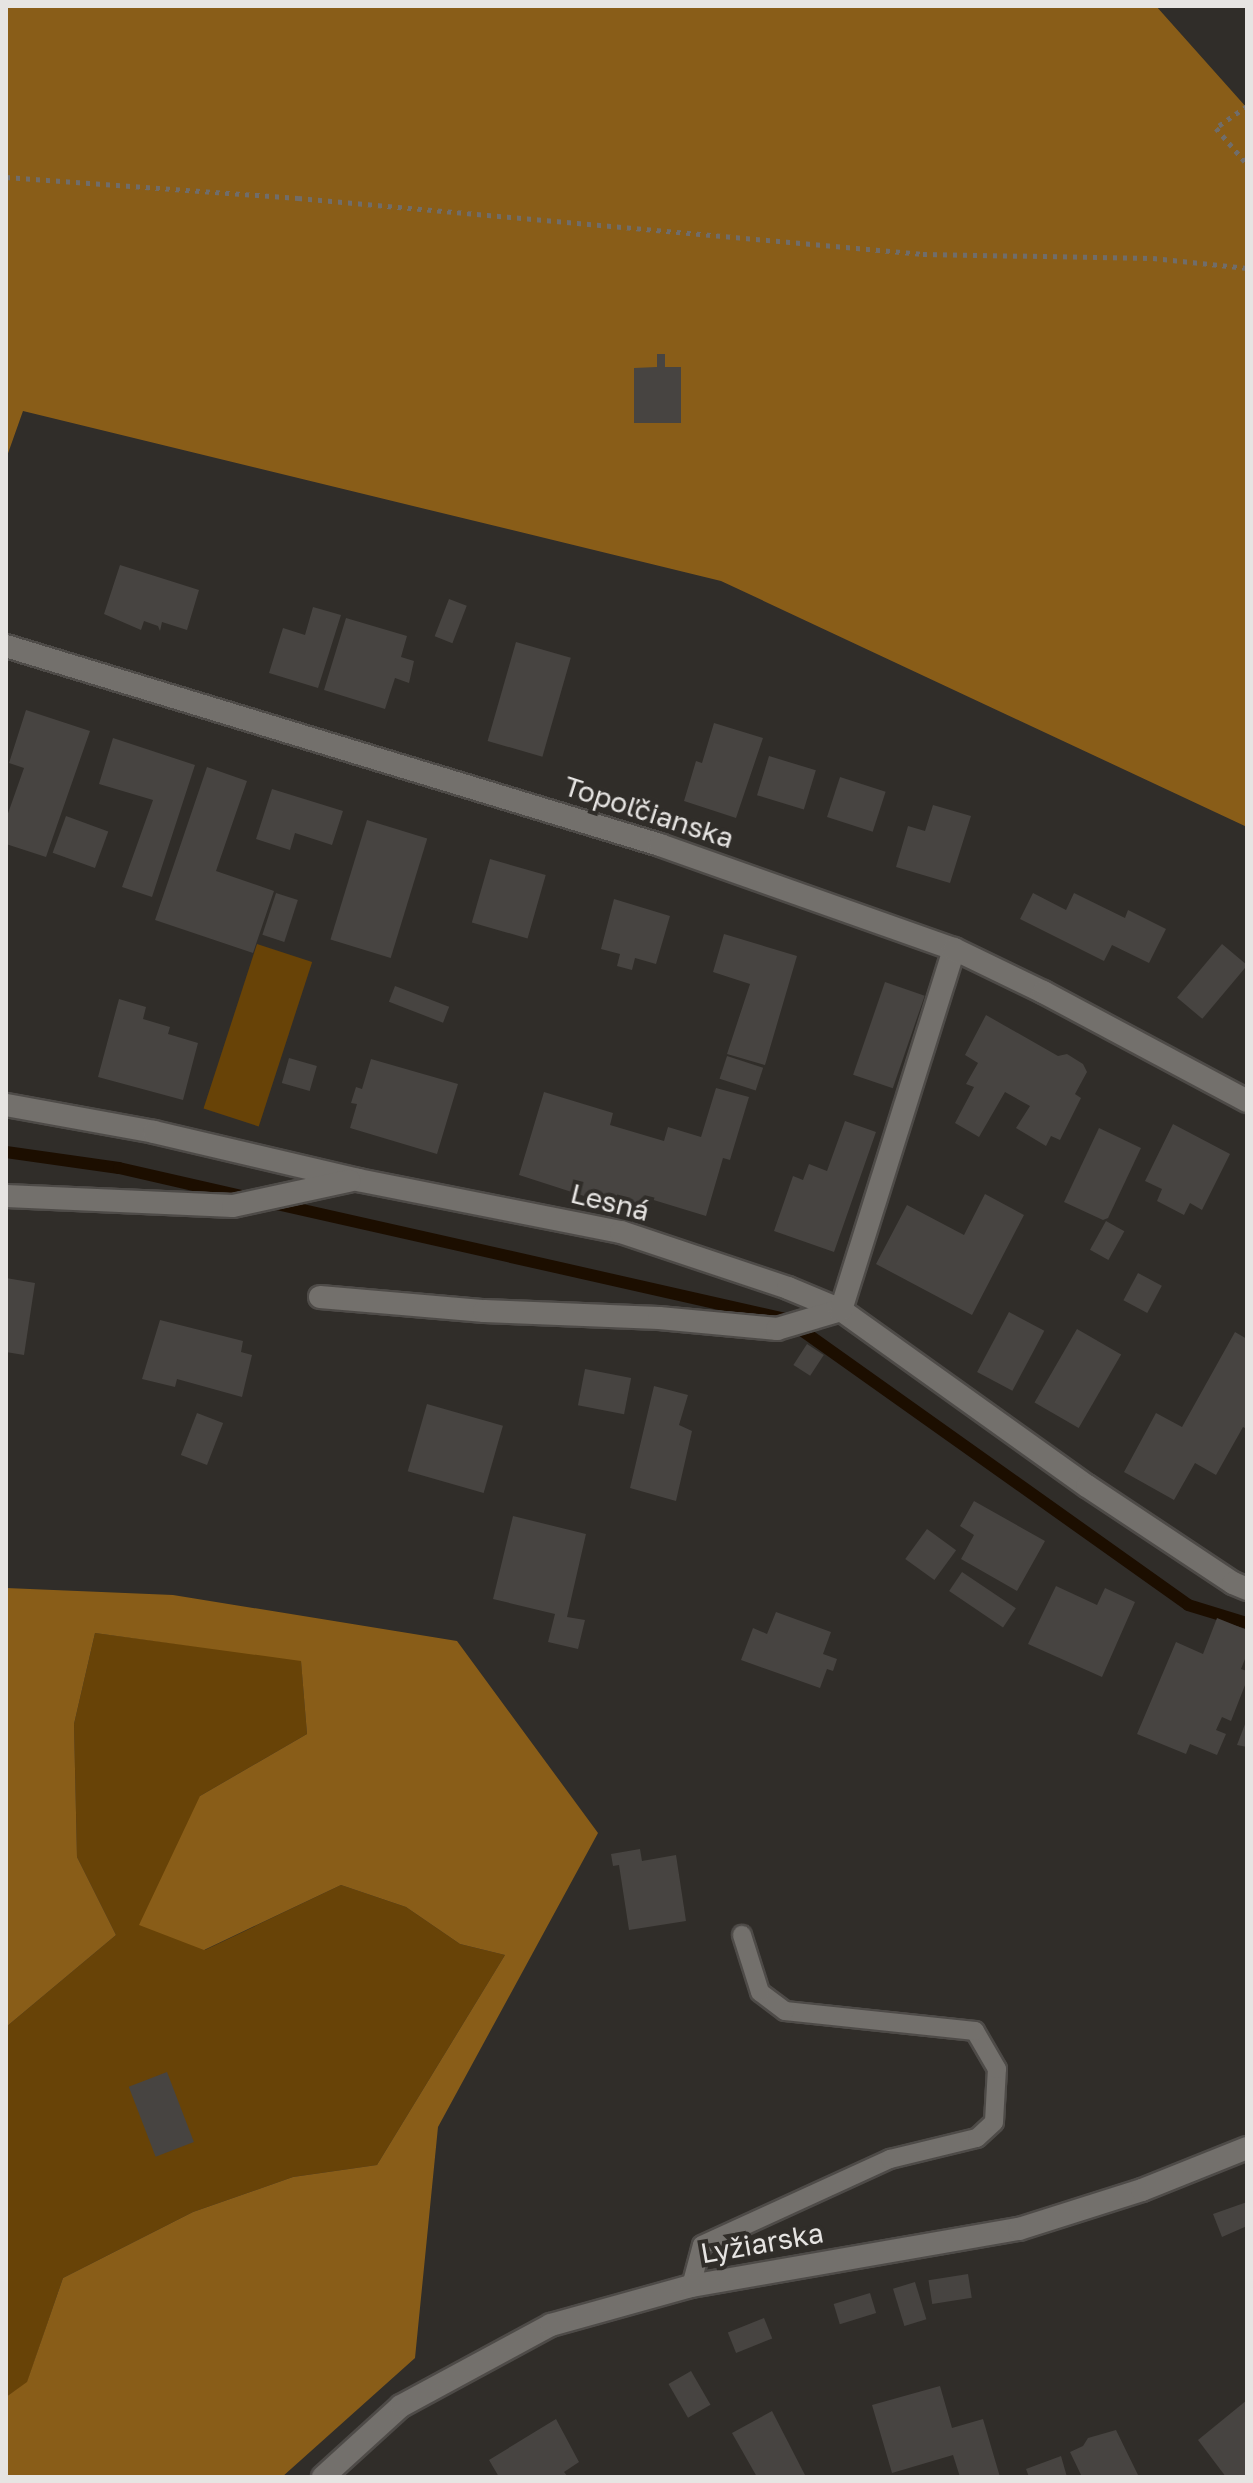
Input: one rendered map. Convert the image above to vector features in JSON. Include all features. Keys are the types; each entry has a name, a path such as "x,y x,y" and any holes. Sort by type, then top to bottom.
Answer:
{"street":[{"name":"Topoľčianska","path":"6,646 660,845 954,949 1043,992 1247,1101"},
{"path":"320,1297 484,1311 659,1318 777,1329 841,1310 954,949"},
{"name":"Lesná","path":"6,1105 154,1132 358,1180 621,1232 788,1288 841,1310 1087,1486 1233,1583 1247,1589"},
{"name":"Lesná","path":"6,1196 233,1206 358,1180"},
{"name":"Lyžiarska","path":"323,2477 401,2406 551,2325 691,2286 1019,2229 1142,2190 1247,2148"}],"lane":[{"path":"691,2286 702,2245 890,2159 977,2138 994,2122 997,2069 975,2031 785,2011 760,1992 742,1935"}],"path":[{"path":"1247,106 1216,128 1247,164"},
{"path":"6,177 298,198 923,254 1153,258 1247,268"}],"shaded area":[{"path":"6,6 1156,6 1247,108 1247,827 721,581 23,411 6,459"},
{"path":"257,944 312,962 259,1126 204,1109"},
{"path":"6,1588 173,1595 457,1641 598,1833 438,2127 415,2358 282,2477 6,2477 6,2397 27,2382 63,2278 193,2212 293,2177 377,2165 505,1955 460,1944 406,1907 341,1885 204,1950 139,1925 200,1796 307,1734 301,1661 95,1633 74,1724 77,1857 116,1935 6,2027"},
{"path":"95,1633 301,1660 307,1734 200,1796 205,1950 341,1885 406,1907 460,1944 505,1955 377,2165 293,2177 193,2212 63,2278 27,2383 6,2397 6,2027 116,1935 77,1857 74,1724"}],"building":[{"path":"657,354 665,354 665,367 681,367 681,423 634,423 634,368 657,367"},
{"path":"120,565 199,590 187,630 162,622 160,631 158,626 144,621 141,630 104,614"},
{"path":"449,599 467,606 452,643 435,636"},
{"path":"313,607 341,615 318,688 269,673 283,628 305,635"},
{"path":"346,618 407,636 401,657 414,661 409,683 395,678 385,709 324,690"},
{"path":"516,642 571,658 542,757 488,741"},
{"path":"26,710 90,731 46,857 6,844 6,819 24,768 9,763"},
{"path":"714,723 763,738 736,818 684,801 696,761 702,763"},
{"path":"113,738 195,765 152,897 122,887 153,800 99,784"},
{"path":"769,756 816,770 804,810 757,795"},
{"path":"207,767 247,781 216,871 274,891 253,953 155,920"},
{"path":"840,777 886,792 873,832 827,817"},
{"path":"272,789 343,811 332,845 295,833 290,850 256,839"},
{"path":"933,805 971,816 950,883 896,867 908,826 925,831"},
{"path":"66,816 108,831 95,868 53,853"},
{"path":"367,820 427,838 391,958 330,940"},
{"path":"490,859 546,875 528,938 472,922"},
{"path":"276,893 298,900 284,942 262,935"},
{"path":"1033,893 1066,910 1074,893 1125,918 1128,910 1166,929 1149,963 1112,945 1104,961 1020,919"},
{"path":"614,899 670,916 656,964 635,958 632,970 617,966 620,954 601,949"},
{"path":"724,934 797,956 765,1065 727,1054 750,984 713,972"},
{"path":"1222,944 1247,966 1202,1019 1177,998"},
{"path":"885,982 925,996 893,1088 853,1075"},
{"path":"395,986 449,1007 443,1023 389,1002"},
{"path":"119,999 146,1007 143,1019 170,1027 168,1034 198,1043 183,1100 98,1077"},
{"path":"986,1015 1058,1056 1067,1054 1083,1064 1087,1072 1075,1094 1081,1098 1060,1140 1051,1136 1046,1146 1016,1128 1030,1106 1005,1092 979,1137 955,1123 974,1087 966,1084 978,1063 965,1055"},
{"path":"727,1056 763,1068 756,1091 720,1079"},
{"path":"289,1058 317,1066 310,1091 282,1083"},
{"path":"371,1059 458,1084 437,1154 350,1128 357,1104 351,1103 356,1087 362,1089"},
{"path":"716,1088 749,1097 730,1160 723,1158 706,1216 647,1198 643,1215 519,1175 544,1092 613,1113 610,1125 664,1141 668,1127 701,1137"},
{"path":"845,1121 876,1132 834,1252 774,1231 793,1176 803,1180 809,1164 827,1171"},
{"path":"1173,1124 1230,1154 1202,1210 1190,1203 1184,1215 1157,1201 1162,1189 1145,1181"},
{"path":"1099,1128 1141,1148 1108,1218 1103,1220 1064,1202"},
{"path":"985,1194 1024,1215 972,1315 876,1264 907,1205 964,1235"},
{"path":"1106,1221 1124,1231 1108,1260 1090,1250"},
{"path":"1138,1273 1162,1286 1147,1313 1123,1300"},
{"path":"6,1278 35,1283 24,1355 6,1352"},
{"path":"1009,1312 1044,1331 1012,1391 977,1372"},
{"path":"160,1320 243,1341 241,1352 252,1355 242,1397 177,1379 175,1387 142,1379"},
{"path":"1077,1329 1121,1354 1079,1428 1034,1403"},
{"path":"1235,1332 1247,1339 1247,1429 1243,1427 1216,1475 1195,1463 1174,1500 1124,1472 1156,1413 1182,1427"},
{"path":"807,1344 824,1355 810,1376 793,1365"},
{"path":"585,1369 631,1378 624,1414 578,1405"},
{"path":"654,1386 688,1395 679,1425 692,1431 676,1501 630,1488"},
{"path":"427,1404 503,1426 484,1493 408,1471"},
{"path":"197,1413 223,1423 207,1465 181,1455"},
{"path":"974,1501 1045,1541 1017,1591 961,1559 974,1535 960,1526"},
{"path":"513,1516 586,1534 567,1617 585,1620 578,1649 548,1642 555,1614 493,1599"},
{"path":"927,1529 956,1550 934,1580 905,1559"},
{"path":"962,1572 1016,1608 1003,1627 949,1591"},
{"path":"1056,1586 1097,1605 1105,1588 1135,1602 1102,1677 1028,1644"},
{"path":"776,1612 831,1632 823,1654 837,1659 833,1671 827,1669 820,1688 741,1660 753,1628 767,1634"},
{"path":"1217,1618 1247,1630 1247,1654 1241,1669 1247,1671 1247,1680 1231,1721 1222,1717 1216,1730 1226,1734 1217,1755 1190,1744 1186,1754 1137,1734 1176,1642 1203,1654"},
{"path":"1247,1719 1247,1747 1237,1745"},
{"path":"640,1849 642,1861 676,1855 686,1921 629,1930 619,1865 613,1866 611,1854"},
{"path":"167,2072 194,2142 156,2157 129,2087"},
{"path":"1247,2202 1247,2226 1222,2237 1213,2214"},
{"path":"968,2274 972,2298 932,2304 928,2280"},
{"path":"915,2282 926,2319 904,2326 893,2289"},
{"path":"870,2293 876,2313 840,2324 834,2304"},
{"path":"764,2318 772,2338 736,2353 728,2333"},
{"path":"691,2371 710,2405 688,2418 668,2384"},
{"path":"940,2386 952,2428 983,2419 1000,2477 960,2477 953,2455 892,2473 872,2405"},
{"path":"1247,2400 1247,2477 1226,2477 1198,2440"},
{"path":"772,2411 806,2477 757,2477 732,2433"},
{"path":"556,2419 579,2462 564,2472 568,2477 499,2477 489,2460"},
{"path":"1116,2430 1139,2477 1082,2477 1070,2452 1083,2446 1088,2438"},
{"path":"1061,2456 1067,2477 1029,2477 1026,2469"}],"waterway":[{"path":"6,1152 119,1168 250,1198"},
{"path":"272,1203 786,1319 1188,1605 1247,1623"}]}
